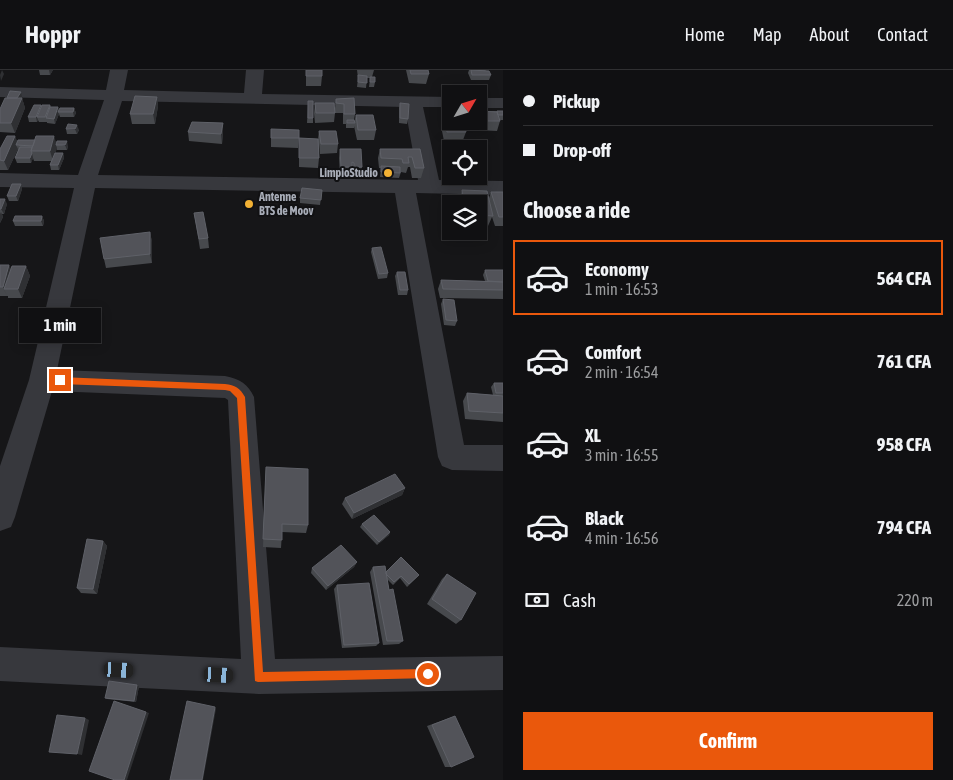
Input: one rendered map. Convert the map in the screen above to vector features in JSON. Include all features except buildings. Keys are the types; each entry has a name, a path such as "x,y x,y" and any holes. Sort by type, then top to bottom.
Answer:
{"street":[{"path":"0,518 8,457 42,380 86,182 114,96 119,70"},
{"path":"252,100 255,70"},
{"path":"0,92 252,100 442,102"},
{"path":"413,102 430,187"},
{"path":"488,103 503,103"},
{"path":"0,180 503,188"},
{"path":"404,187 452,457 503,458"},
{"path":"42,380 225,387 232,388 238,392 241,397 258,677"},
{"path":"0,664 258,677 503,673"}],"place":[{"name":"LimpioStudio","path":"388,173"},
{"name":"Antenne BTS de Moov","path":"249,204"}],"route":[{"path":"60,380 225,387 232,388 238,392 241,397 258,677 428,674"}]}
